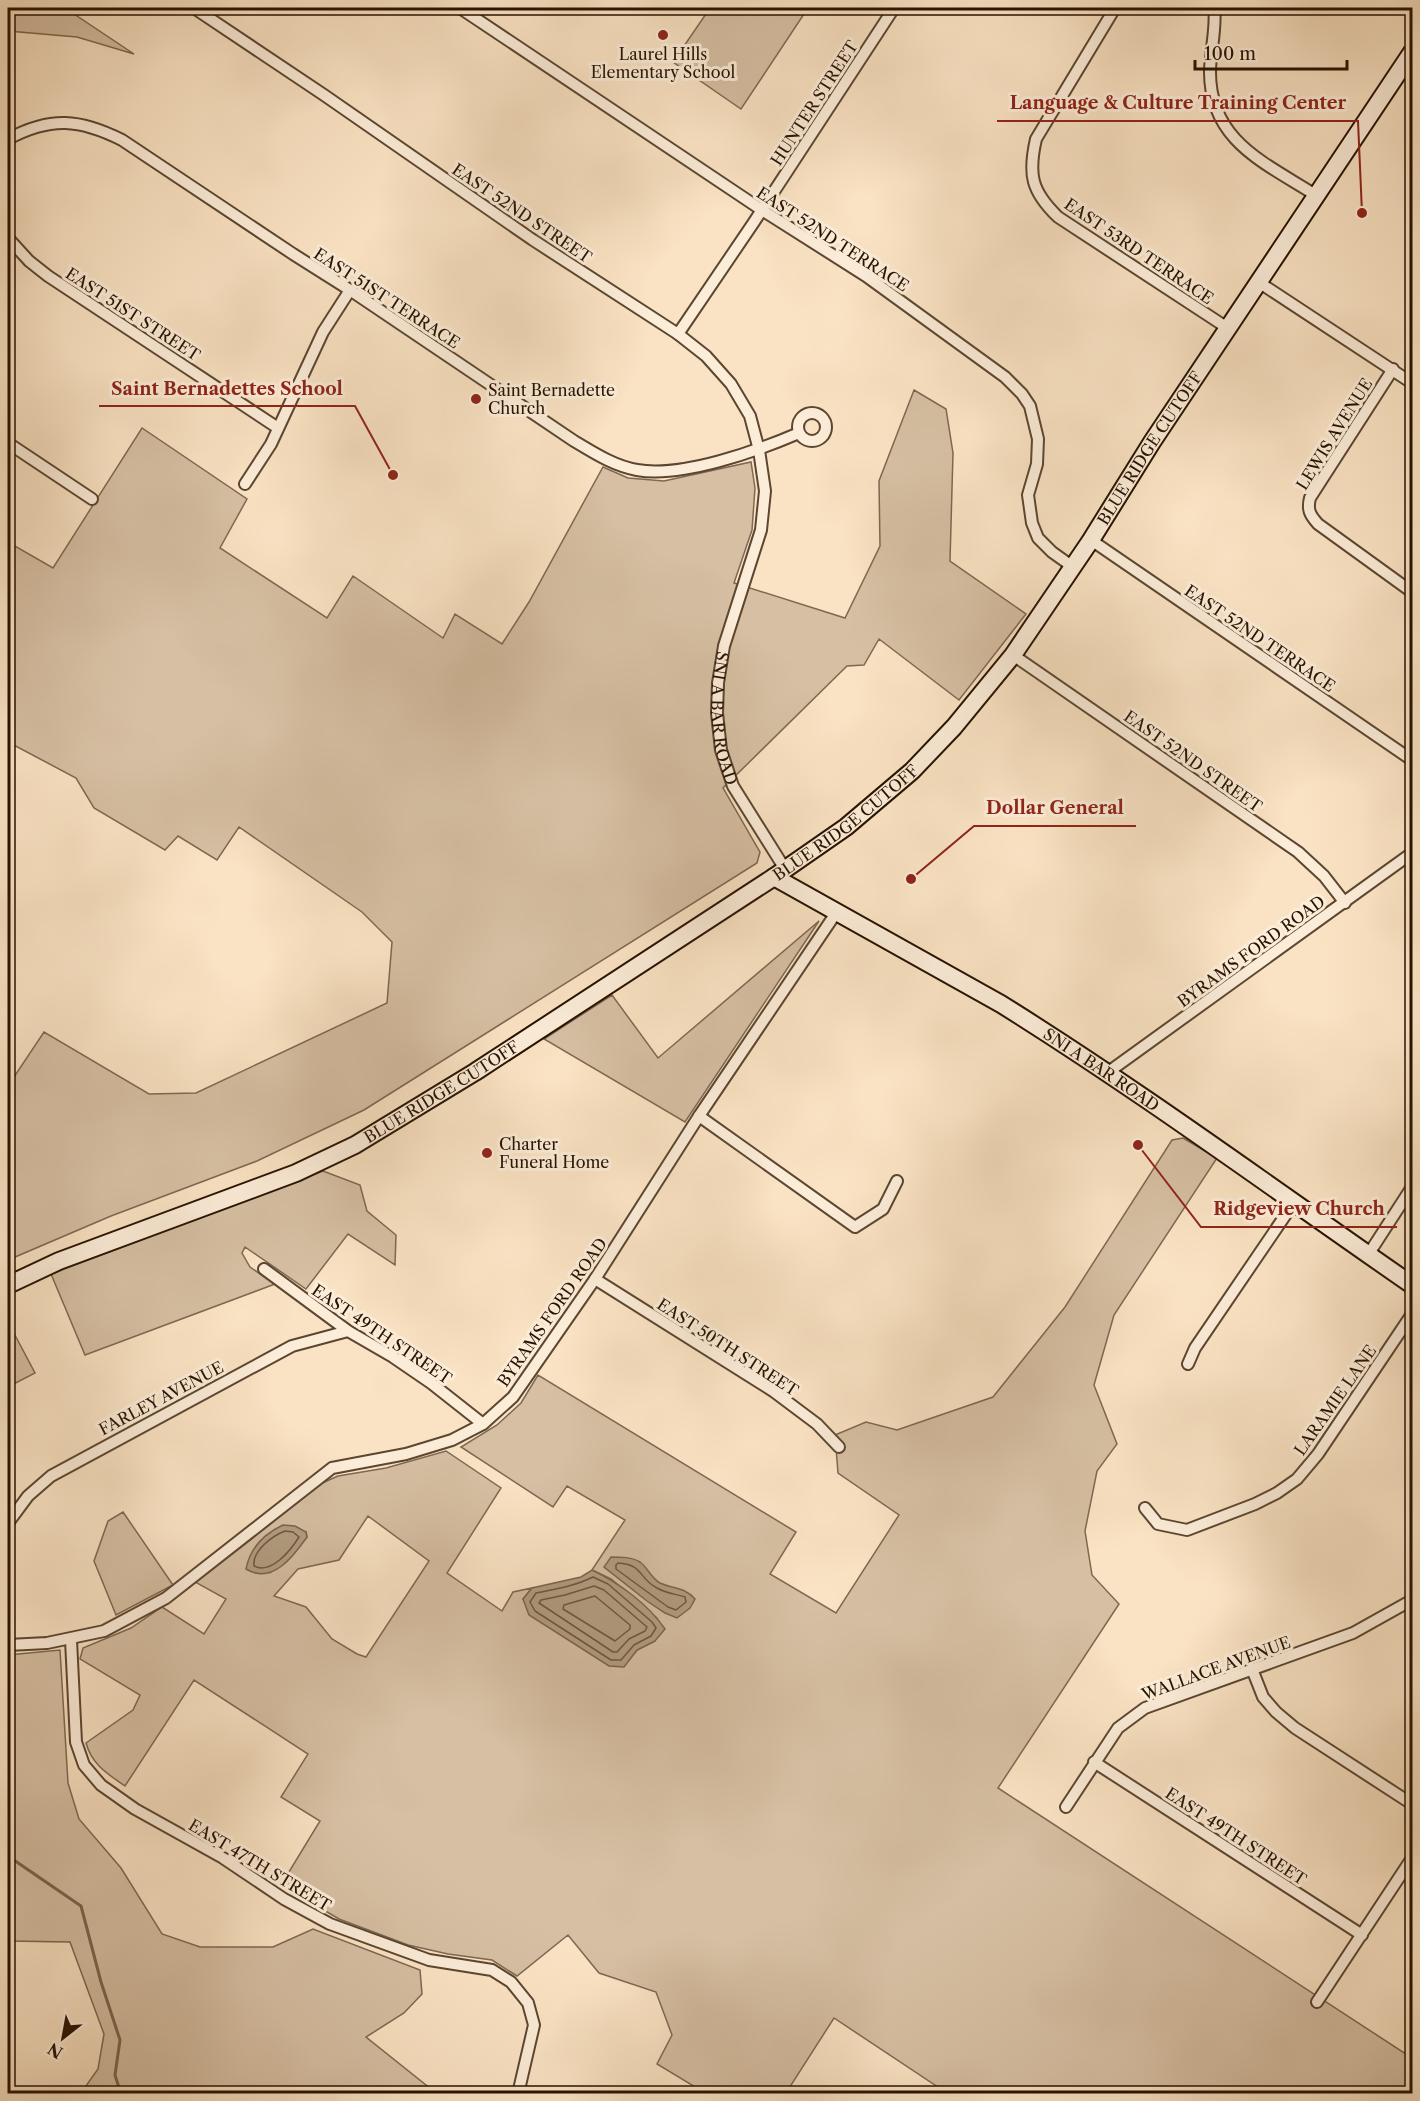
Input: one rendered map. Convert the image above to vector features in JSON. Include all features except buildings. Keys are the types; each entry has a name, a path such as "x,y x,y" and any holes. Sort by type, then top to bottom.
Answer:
{"main road":[{"name":"BLUE RIDGE CUTOFF","path":"8,1285 59,1261 296,1173 355,1145 484,1066 779,873 846,827 912,771 954,727 1013,655 1091,540 1152,442 1413,52"},
{"name":"SNI A BAR ROAD","path":"779,873 836,913 1001,1004 1107,1073 1413,1285"}],"street":[{"name":"EAST 52ND STREET","path":"194,8 324,94 533,240 678,334 706,356 731,384 750,416 759,450"},
{"name":"EAST 52ND TERRACE","path":"460,8 762,210 866,276 1005,377 1030,406 1038,439 1037,464 1028,495 1032,524 1038,538 1052,552 1073,567"},
{"name":"HUNTER STREET","path":"678,334 894,8"},
{"name":"EAST 53RD TERRACE","path":"1115,8 1036,139 1031,161 1034,183 1044,204 1058,217 1229,329"},
{"path":"1215,8 1210,75 1214,105 1219,118 1230,135 1244,148 1317,196"},
{"name":"EAST 51ST TERRACE","path":"8,139 23,130 44,124 71,123 98,128 122,140 574,441 605,459 636,470 665,472 759,450"},
{"name":"EAST 51ST STREET","path":"8,238 29,261 48,276 279,428"},
{"path":"1260,283 1413,383"},
{"path":"245,484 279,428 323,332 350,290"},
{"name":"LEWIS AVENUE","path":"1393,369 1310,498 1308,507 1311,516 1318,524 1413,592"},
{"path":"759,450 799,433"},
{"path":"8,443 93,499"},
{"name":"SNI A BAR ROAD","path":"759,450 765,491 760,530 724,646 718,682 717,713 722,750 733,786 779,873"},
{"name":"EAST 52ND TERRACE","path":"1091,540 1413,760"},
{"name":"EAST 52ND STREET","path":"1013,655 1298,852 1324,876 1345,903"},
{"name":"BYRAMS FORD ROAD","path":"1107,1073 1413,853"},
{"name":"BYRAMS FORD ROAD","path":"8,1645 48,1644 104,1631 166,1598 332,1468 406,1454 452,1440 483,1424 513,1397 595,1279 699,1116 836,913"},
{"path":"699,1116 855,1227 883,1209 897,1181"},
{"path":"1368,1255 1413,1187"},
{"path":"1188,1364 1195,1348 1293,1203"},
{"name":"EAST 49TH STREET","path":"264,1269 348,1331 393,1357 431,1383 483,1424"},
{"name":"EAST 50TH STREET","path":"595,1279 772,1391 817,1424 839,1447"},
{"name":"LARAMIE LANE","path":"1145,1508 1158,1524 1187,1530 1255,1504 1277,1493 1297,1479 1318,1454 1413,1314"},
{"name":"FARLEY AVENUE","path":"8,1522 28,1496 51,1476 292,1346 348,1331"},
{"name":"WALLACE AVENUE","path":"1065,1807 1118,1728 1145,1708 1353,1633 1413,1600"},
{"name":"EAST 47TH STREET","path":"71,1640 76,1742 84,1765 101,1785 135,1809 223,1858 284,1899 330,1924 429,1960 492,1970 511,1982 528,2003 534,2025 518,2094"},
{"path":"1252,1669 1263,1697 1276,1713 1295,1728 1413,1804"},
{"name":"EAST 49TH STREET","path":"1094,1762 1362,1935"},
{"path":"1317,2002 1413,1858"}],"shaded area":[{"path":"8,8 65,8 134,54 77,37 8,31"},
{"path":"710,8 808,8 741,109 673,62"},
{"path":"914,390 946,409 953,453 950,561 1026,614 959,700 879,639 864,665 847,666 723,788 760,852 757,863 364,1110 257,1161 111,1216 8,1260 8,1086 44,1032 149,1094 196,1093 387,1003 392,942 362,912 239,827 217,860 178,836 165,850 94,808 76,778 8,742 8,542 53,568 142,428 247,499 220,548 327,618 353,576 443,638 455,614 502,644 529,602 603,467 628,478 664,481 751,462 755,488 752,530 734,583 845,618 880,546 879,481"},
{"path":"819,921 685,1122 544,1039 612,995 658,1058"},
{"path":"1183,1138 1217,1158 1114,1315 1094,1385 1117,1444 1097,1471 1085,1531 1092,1575 1119,1604 998,1788 1412,2058 1412,2093 947,2093 834,2018 786,2093 705,2093 657,2064 672,2035 656,1992 599,1973 568,1935 517,1976 492,1960 448,1954 408,1945 339,1919 281,1885 320,1821 281,1797 308,1754 194,1680 125,1786 101,1768 92,1757 86,1743 133,1710 140,1695 80,1659 83,1648 131,1628 162,1607 204,1634 226,1599 195,1582 320,1484 338,1476 386,1468 446,1451 501,1488 447,1573 502,1611 513,1592 532,1588 523,1599 624,1666 637,1650 655,1641 657,1618 611,1579 592,1570 625,1520 567,1486 553,1507 461,1447 497,1425 521,1403 538,1375 796,1532 770,1574 836,1613 899,1515 838,1473 835,1435 866,1422 897,1430 993,1397 1065,1307 1172,1140","holes":["368,1516 429,1561 366,1657 332,1639 306,1607 274,1596 298,1569 339,1560","306,1532 307,1537 285,1563 269,1573"]},
{"path":"323,1171 360,1185 367,1211 396,1235 395,1265 348,1234 306,1289 245,1247 242,1253 250,1267 275,1284 85,1355 51,1274"},
{"path":"8,1322 35,1373 8,1387"},
{"path":"123,1512 173,1585 116,1615 94,1561 108,1521"},
{"path":"60,1650 68,1783 79,1819 121,1868 162,1934 200,1947 273,1947 313,1929 420,1970 422,1994 404,2013 366,2037 436,2093 81,2093 98,2069 104,2034 70,1942 8,1941 8,1655"}],"water":[{"path":"283,1525 295,1526 306,1532 307,1537 295,1553 281,1567 265,1574 246,1569 251,1554 259,1542"},
{"path":"611,1557 637,1560 660,1583 687,1592 695,1599 690,1608 677,1618 665,1613 604,1567"},
{"path":"592,1570 632,1595 665,1629 655,1641 637,1650 624,1667 609,1666 529,1615 523,1599 532,1588 581,1577"}],"waterway":[{"path":"8,1856 81,1906 101,1982 120,2040 115,2075 121,2094"}],"place":[{"name":"Laurel Hills Elementary School","path":"663,35"},
{"name":"Language & Culture Training Center","path":"1362,213"},
{"name":"Saint Bernadette Church","path":"476,399"},
{"name":"Saint Bernadettes School","path":"393,475"},
{"name":"Dollar General","path":"911,879"},
{"name":"Ridgeview Church","path":"1138,1145"},
{"name":"Charter Funeral Home","path":"487,1153"}]}
